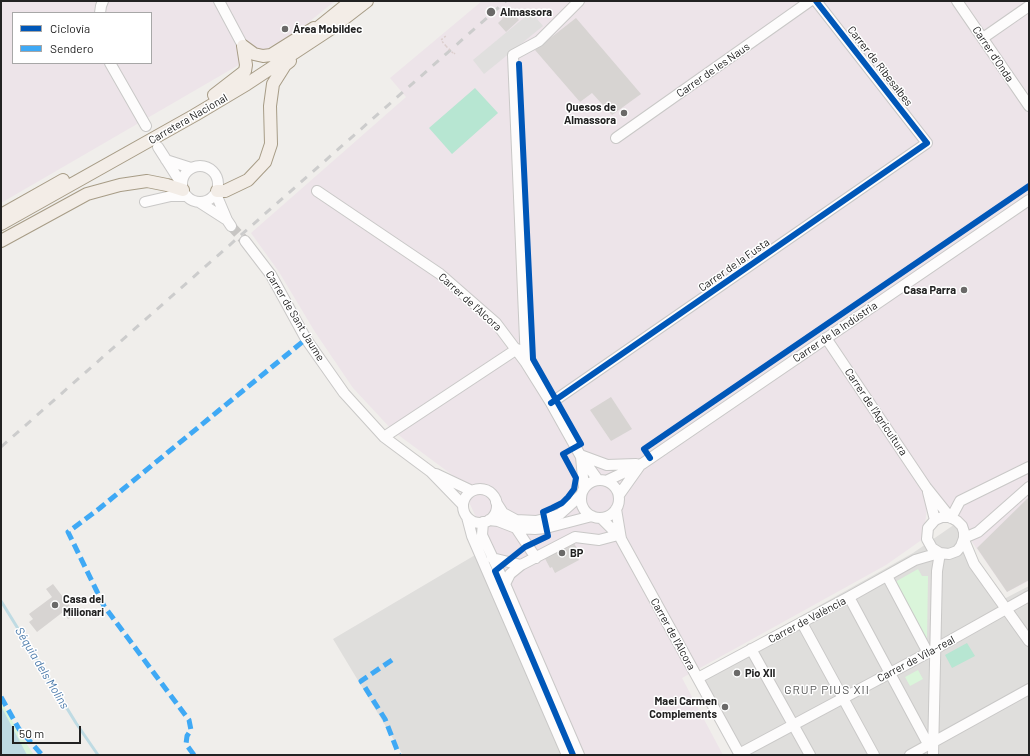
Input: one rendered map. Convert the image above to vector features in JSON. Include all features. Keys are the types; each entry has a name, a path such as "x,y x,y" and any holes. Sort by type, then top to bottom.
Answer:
{"main road":[{"name":"Carretera Nacional","path":"1,214 245,78 304,39 326,27 351,1"},
{"name":"Carretera Nacional","path":"1,224 195,115 247,84 326,27 367,1"},
{"path":"243,46 254,54 263,56 271,55 310,30 326,27"},
{"path":"216,192 225,191 248,180 265,162 271,144 270,106 274,84 285,65 318,42 326,27"},
{"path":"214,95 245,71 246,64 243,46"},
{"path":"1,241 87,194 114,186 147,181 183,190"}],"street":[{"path":"100,12 103,1"},
{"path":"219,1 243,46"},
{"path":"526,363 513,55 539,41 579,1"},
{"name":"Carrer de les Naus","path":"616,138 810,1"},
{"name":"Carrer de Ribesalbes","path":"816,1 928,143"},
{"name":"Carrer d'Onda","path":"958,1 1029,106"},
{"path":"983,38 1029,6"},
{"path":"111,64 146,126"},
{"name":"Carrer de la Fusta","path":"551,403 928,143"},
{"path":"158,147 183,190 192,201 199,202 209,200 216,192 218,180 212,170 202,166 191,168 166,160"},
{"path":"183,190 184,174 191,168"},
{"path":"145,202 171,196 183,190"},
{"name":"Carrer de l'Alcora","path":"317,190 440,274 496,323 526,363 551,403 580,455 602,480"},
{"path":"199,202 229,223 216,192"},
{"name":"Carrer de la Indústria","path":"602,480 642,464 1029,200"},
{"name":"Carrer de Sant Jaume","path":"245,241 271,275 306,340 344,392 384,436 431,472 463,505"},
{"name":"Carrer de l'Agricultura","path":"826,338 926,486 951,518"},
{"path":"384,436 517,349"},
{"path":"580,455 607,466 642,464"},
{"name":"Carrer de l'Alcora","path":"580,455 583,492"},
{"name":"Carrer de la Indústria","path":"619,495 642,464"},
{"path":"951,518 960,501 1029,467"},
{"name":"Carrer de Sant Jaume","path":"431,472 472,491"},
{"path":"467,517 477,523 498,521 516,528 546,528 574,521 601,520 612,514 616,509 619,495 615,487 602,480 590,482 583,492 560,514 536,521 516,520 503,513 491,494 487,491 477,489 472,491 466,497 463,505 463,510 467,517 472,536 567,755"},
{"name":"Carrer de l'Agricultura","path":"926,486 935,520"},
{"path":"927,539 932,548 940,553 949,554 957,550 961,546 964,539 978,532 1029,487"},
{"path":"583,492 583,508 588,514 601,520 620,537"},
{"path":"496,502 495,512 486,521 482,535 506,584 579,755"},
{"name":"Carrer de l'Alcora","path":"616,509 620,537 740,755"},
{"path":"915,560 927,539 928,528 935,520 942,517 951,518 957,521 962,526 964,539 974,564 1029,641"},
{"path":"599,540 601,520"},
{"path":"574,521 575,537"},
{"path":"516,528 536,558"},
{"path":"506,584 510,574 521,565 575,537 599,540 620,537"},
{"path":"957,550 974,564"},
{"path":"933,755 930,743 932,651 937,571 940,553"},
{"name":"Carrer de València","path":"698,678 802,623 915,560 940,553"},
{"path":"492,558 521,565"},
{"path":"887,576 932,651"},
{"name":"Carrer de Vila-real","path":"740,755 932,651 1029,596"},
{"path":"849,597 930,743"},
{"path":"802,623 874,755"},
{"path":"751,649 810,755"},
{"path":"910,755 1029,689"}],"path":[{"path":"499,15 503,18"},
{"path":"447,35 441,40 454,54"}],"shaded area":[{"path":"1,1 335,1 299,30 1,203"},
{"path":"482,1 1029,1 1029,581 1007,592 942,499 927,508 923,539 886,565 682,678 723,755 584,755 459,480 393,431 353,388 315,332 279,272 251,233 406,97 390,78"},
{"path":"531,12 543,26 484,74 473,60"},
{"path":"958,522 967,547 1004,599 1029,586 1029,755 733,755 692,677 913,553"},
{"path":"487,548 580,755 403,755 333,639"}],"green space":[{"path":"475,88 498,113 452,154 429,128"},
{"path":"918,569 922,576 928,576 927,640 895,582"},
{"path":"967,643 975,656 952,668 945,655"},
{"path":"918,670 923,679 910,686 905,677"},
{"path":"1,701 18,731 34,755 1,755"}],"water":[{"path":"1,706 27,755 1,755"}],"building":[{"path":"511,11 519,20 506,32 498,23"},
{"path":"576,18 641,94 612,115 592,93 580,102 535,50"},
{"path":"611,397 632,429 611,441 590,410"},
{"path":"1029,497 1029,580 1007,592 977,548"},
{"path":"570,536 579,552 576,554 579,560 555,573 552,567 550,568 541,551"},
{"name":"Casa del Milionari","path":"53,584 76,614 68,619 63,612 37,632 29,622 33,619 29,614 52,597 46,589"}],"waterway":[{"name":"Séquia dels Molins","path":"1,601 76,723 98,755"}],"tunnel":[{"path":"231,226 245,241"}],"railway":[{"path":"1,447 506,1"}],"marked path":[{"path":"194,755 186,744 187,736 191,730 189,720 104,606 68,532 100,508 306,339"},
{"path":"392,660 361,681 385,719 399,755"},
{"path":"1,697 19,729 42,755"}],"cycle path":[{"path":"551,403 927,143 816,1"},
{"path":"519,64 533,359 581,444 563,454 576,478 574,489 562,503 543,512 548,536 525,547 495,571 573,755"},
{"path":"650,458 644,449 1029,186"}],"place":[{"name":"Almassora","path":"491,12"},
{"name":"Área Mobildec","path":"285,29"},
{"name":"Quesos de Almassora","path":"624,113"},
{"name":"Casa Parra","path":"964,290"},
{"name":"BP","path":"562,553"},
{"name":"Casa del Milionari","path":"55,605"},
{"name":"Pio XII","path":"737,673"},
{"name":"Maei Carmen Complements","path":"725,707"}],"district":[{"name":"GRUP PIUS XII","path":"827,690"}]}
